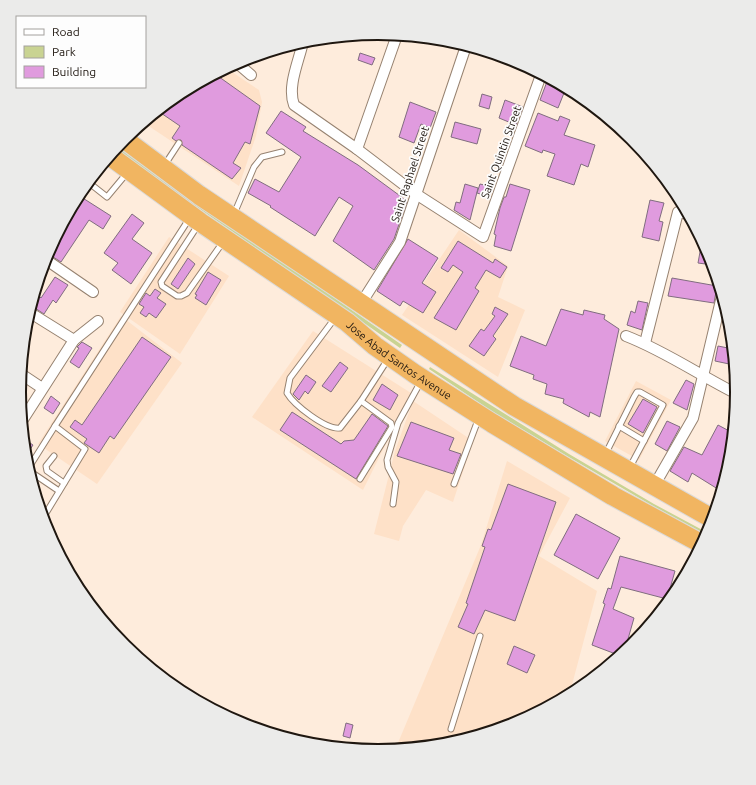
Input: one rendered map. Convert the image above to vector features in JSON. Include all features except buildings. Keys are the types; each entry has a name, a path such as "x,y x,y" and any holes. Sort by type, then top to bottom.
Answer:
{"highway":[{"path":"130,143 162,168 233,217 362,302 514,406 707,516"},
{"name":"Jose Abad Santos Avenue","path":"114,159 196,219 338,315 382,351 419,376 613,496 697,541"},
{"path":"382,351 381,342 401,352 407,350 416,340"},
{"path":"419,376 423,366 429,364 455,378 474,378"}],"street":[{"path":"357,149 395,41"},
{"path":"301,49 292,87 291,97 294,105 357,149 416,194"},
{"name":"Saint Raphael Street","path":"362,302 400,242 464,51"},
{"path":"242,67 251,75"},
{"name":"Saint Quintin Street","path":"416,194 483,237 539,80"},
{"path":"645,343 678,212 680,212"},
{"path":"51,263 93,292"},
{"path":"654,486 693,418 704,378 719,308"},
{"path":"35,316 74,340"},
{"path":"27,413 74,340 98,321"},
{"path":"626,336 645,343 704,378 730,391"},
{"path":"27,378 42,388"}],"lane":[{"path":"162,168 179,143"},
{"path":"233,217 254,167 262,157 282,152"},
{"path":"93,186 107,197 129,170"},
{"path":"33,461 156,272 196,219"},
{"path":"196,219 164,278 162,286 172,293 182,296 187,293 225,239"},
{"path":"156,272 164,278"},
{"path":"338,315 290,378 287,393 291,400 300,408 318,420 338,428 342,426 361,401 382,351"},
{"path":"393,504 396,482 388,468 387,460 398,423 419,376"},
{"path":"604,457 637,392 640,392 663,405 628,471"},
{"path":"360,479 392,427 392,423 361,401"},
{"path":"454,484 480,415"},
{"path":"47,511 85,449 55,426"},
{"path":"619,426 644,441"},
{"path":"54,456 46,466 47,471 64,483"},
{"path":"36,475 59,491"},
{"path":"451,729 480,636"}],"shaded area":[{"path":"232,72 259,90 262,102 256,136 239,186 148,126 182,100 199,90 172,130 200,89"},
{"path":"459,230 508,266 498,297 525,310 498,377 402,315"},
{"path":"169,237 229,276 180,354 120,312"},
{"path":"121,316 182,363 97,484 38,444"},
{"path":"313,331 411,393 363,490 252,417"},
{"path":"636,381 671,400 639,460 605,441"},
{"path":"413,401 473,441 453,502 426,490 403,526 399,541 374,534 395,451"},
{"path":"507,461 570,498 539,556 597,591 572,686 534,708 491,726 447,738 398,744 481,545"}],"green space":[{"path":"122,151 402,345 400,348 120,153"},
{"path":"430,367 569,454 654,504 702,530 701,532 653,506 490,410 429,369"}]}
